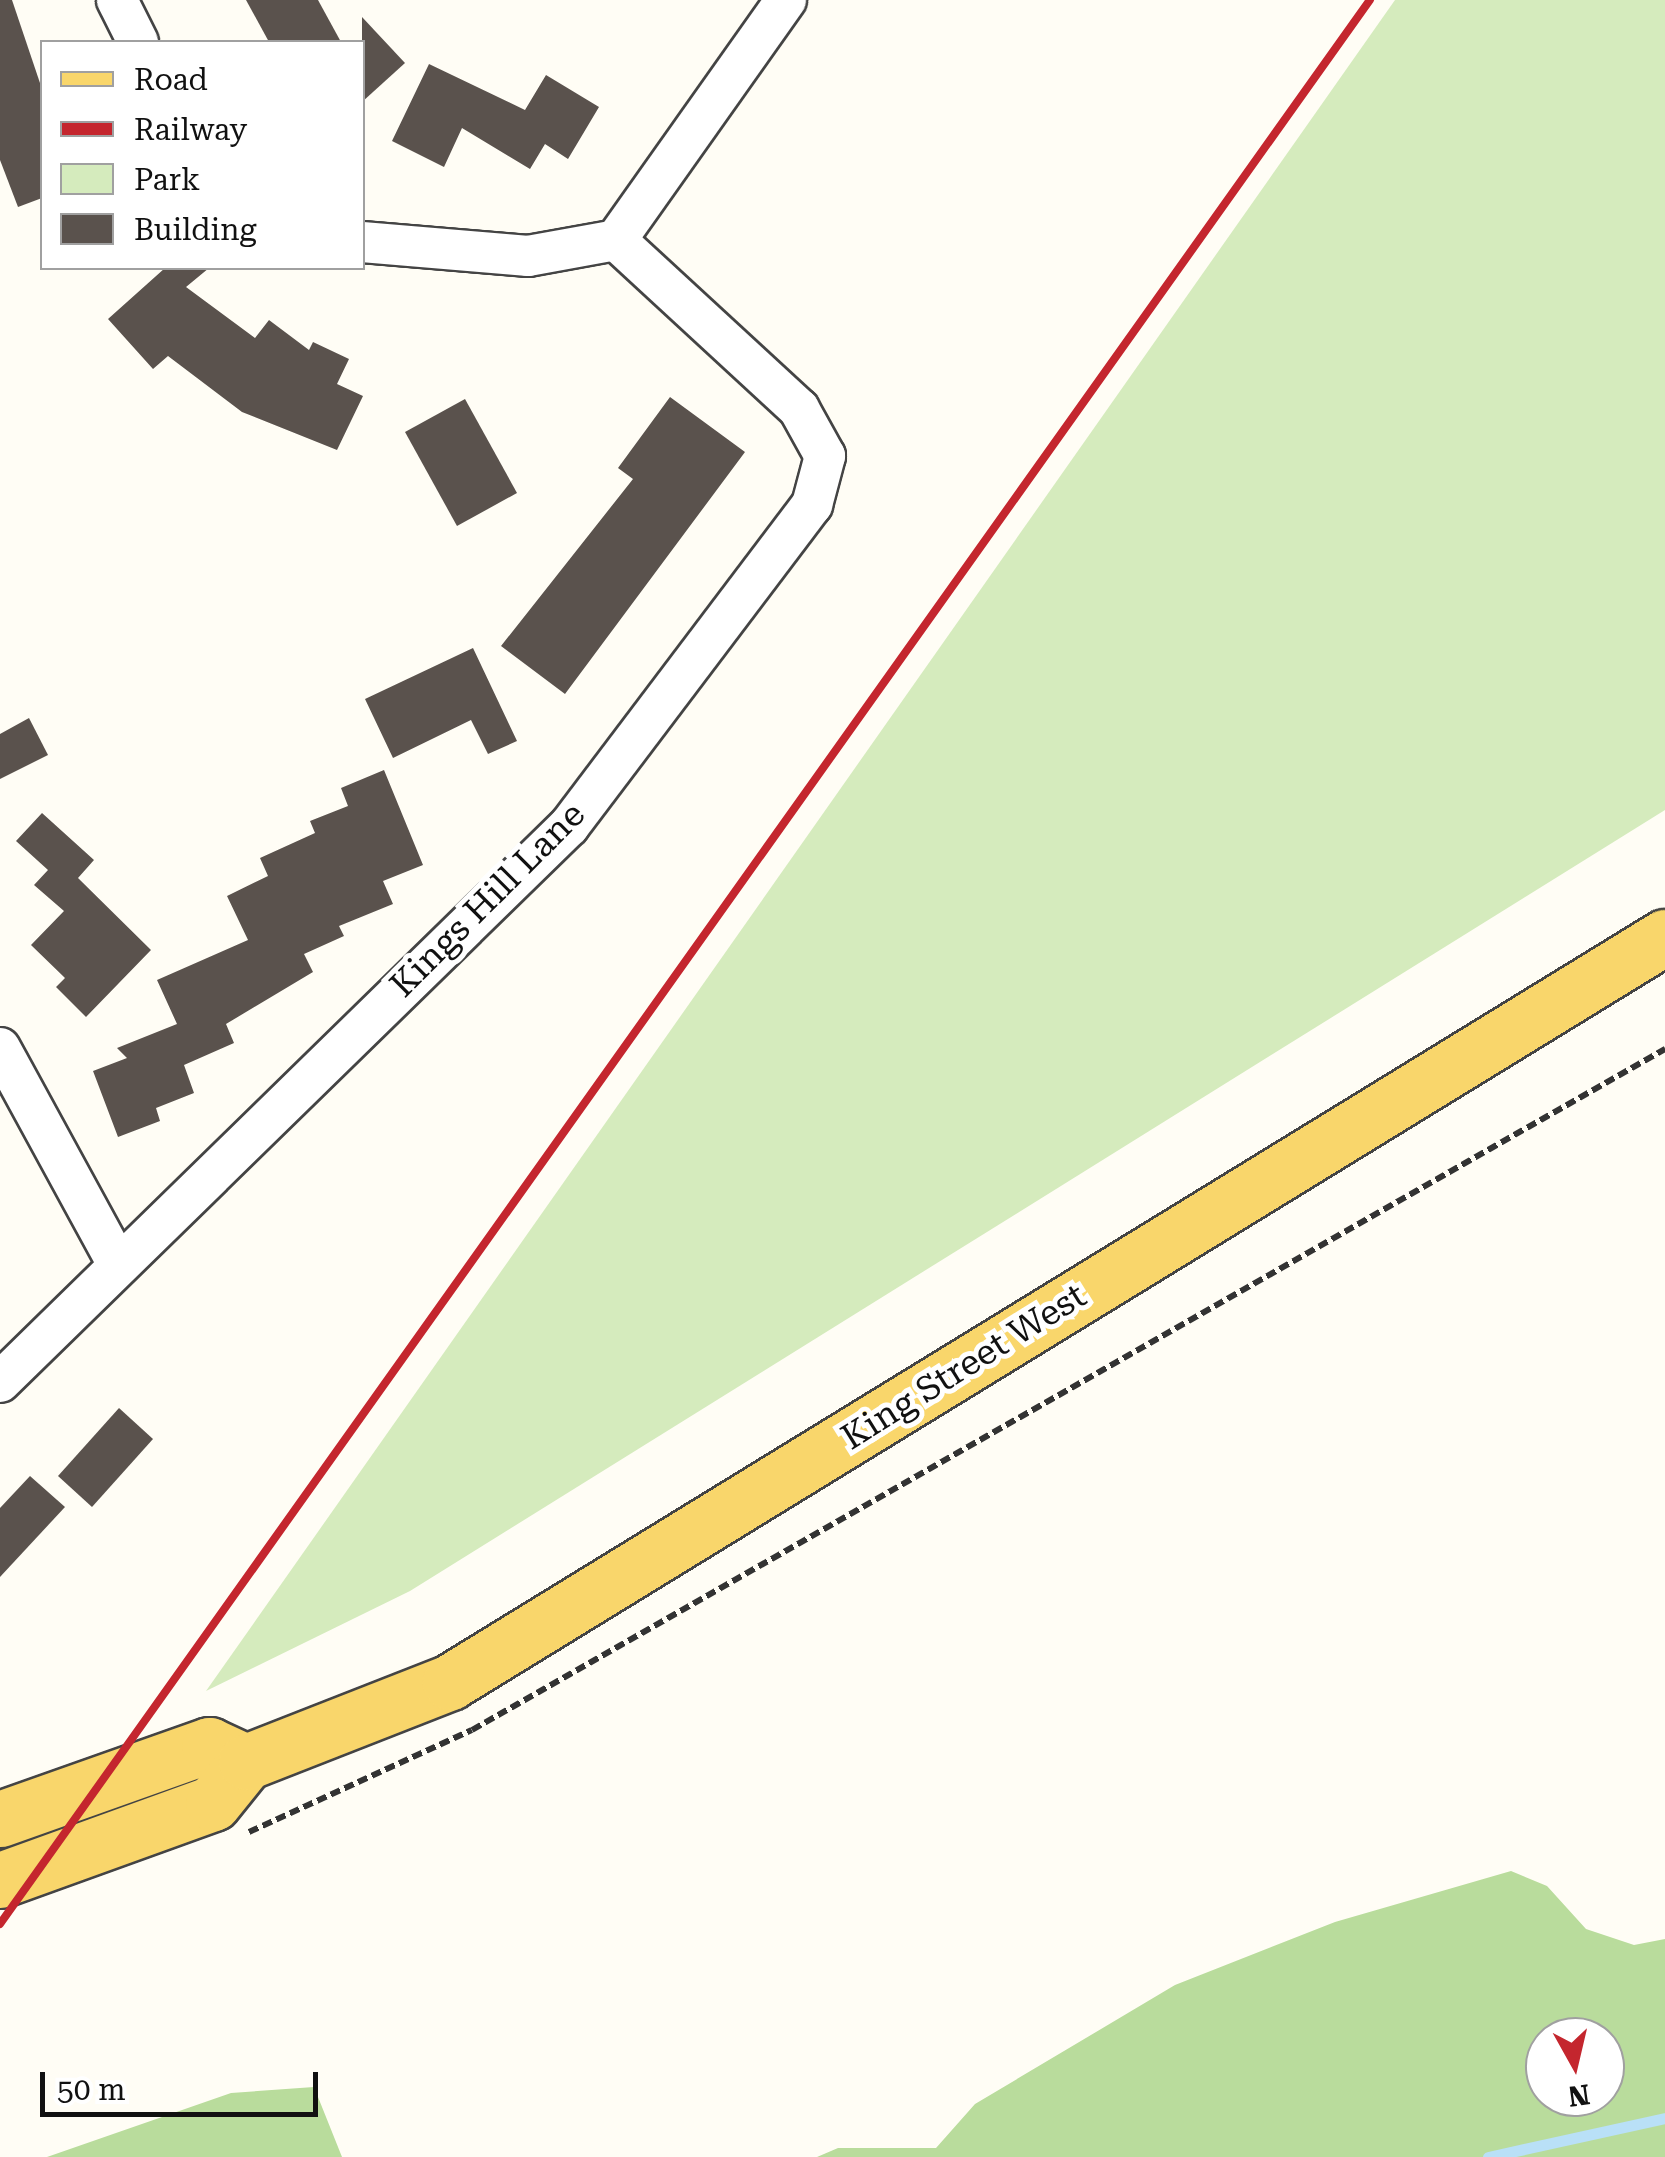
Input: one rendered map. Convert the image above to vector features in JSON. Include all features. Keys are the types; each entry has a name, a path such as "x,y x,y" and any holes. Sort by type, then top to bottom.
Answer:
{"main road":[{"name":"King Street West","path":"0,1880 213,1803 246,1762 450,1682 1658,941"},
{"path":"0,1819 209,1745 246,1762"}],"street":[{"path":"117,0 137,40"},
{"path":"365,242 528,256 616,240 786,0"},
{"name":"Kings Hill Lane","path":"0,1382 569,826 812,505 825,456 799,409 616,240"},
{"path":"0,1048 118,1263"}],"path":[{"path":"229,1842 472,1730 1665,1049"}],"green space":[{"path":"1395,0 1665,0 1665,810 410,1591 206,1691"},
{"path":"1511,1871 1547,1886 1586,1929 1634,1945 1665,1939 1665,2157 817,2157 838,2148 936,2148 975,2104 1175,1985 1335,1922"},
{"path":"314,2087 342,2157 47,2157 231,2093"}],"building":[{"path":"0,0 12,0 40,83 40,199 18,207 0,160"},
{"path":"246,0 318,0 340,40 268,40"},
{"path":"362,17 405,63 365,99 365,40"},
{"path":"429,64 525,110 546,75 599,107 568,159 545,144 530,169 462,128 444,167 392,141"},
{"path":"163,270 207,270 186,287 255,338 269,320 309,350 313,342 349,359 337,384 363,396 337,450 242,412 168,356 153,369 108,319"},
{"path":"670,397 745,452 565,694 501,646 633,479 618,468"},
{"path":"465,399 517,493 457,526 405,432"},
{"path":"473,648 517,741 488,754 471,720 393,758 365,699"},
{"path":"29,718 48,755 0,779 0,734"},
{"path":"384,770 423,865 383,881 393,904 339,926 344,936 304,954 313,972 226,1024 234,1043 184,1065 194,1093 156,1108 160,1121 118,1137 93,1071 127,1058 117,1048 177,1024 157,980 248,940 227,896 268,876 260,858 315,833 310,821 348,806 341,788"},
{"path":"42,813 94,860 78,878 151,950 86,1017 56,987 65,978 31,945 64,911 34,885 48,870 16,841"},
{"path":"119,1408 153,1439 92,1507 58,1476"},
{"path":"30,1476 65,1507 0,1577 0,1508"}],"waterway":[{"path":"1488,2157 1665,2118"}],"railway":[{"path":"0,1924 1370,0"}]}
